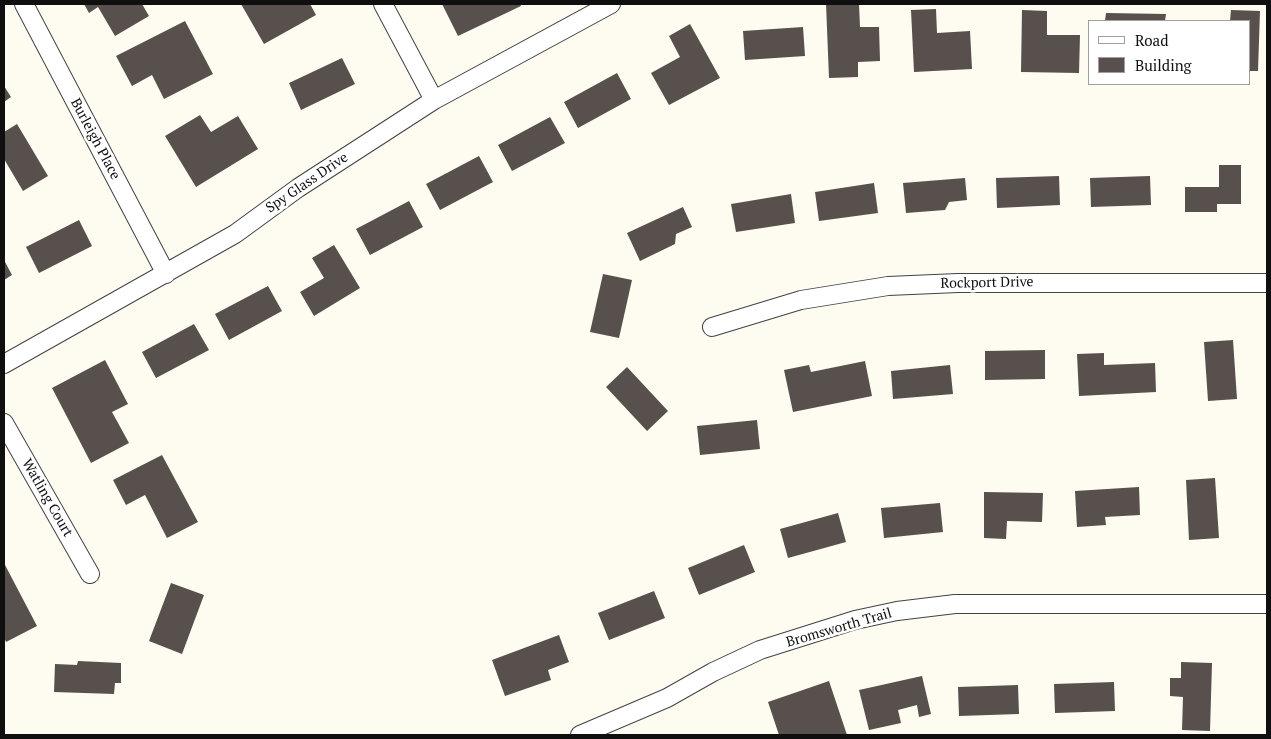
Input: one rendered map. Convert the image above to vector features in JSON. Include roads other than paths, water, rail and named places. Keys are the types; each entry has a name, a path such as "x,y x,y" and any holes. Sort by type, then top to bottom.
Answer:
{"street":[{"name":"Burleigh Place","path":"24,4 166,274"},
{"path":"383,4 434,100"},
{"name":"Spy Glass Drive","path":"4,364 235,234 298,188 434,100 611,4"},
{"name":"Rockport Drive","path":"712,327 802,300 888,286 958,283 1267,283"},
{"name":"Watling Court","path":"4,423 90,574"},
{"name":"Bromsworth Trail","path":"580,735 667,698 713,672 760,650 854,620 897,611 955,604 1267,604"}]}
